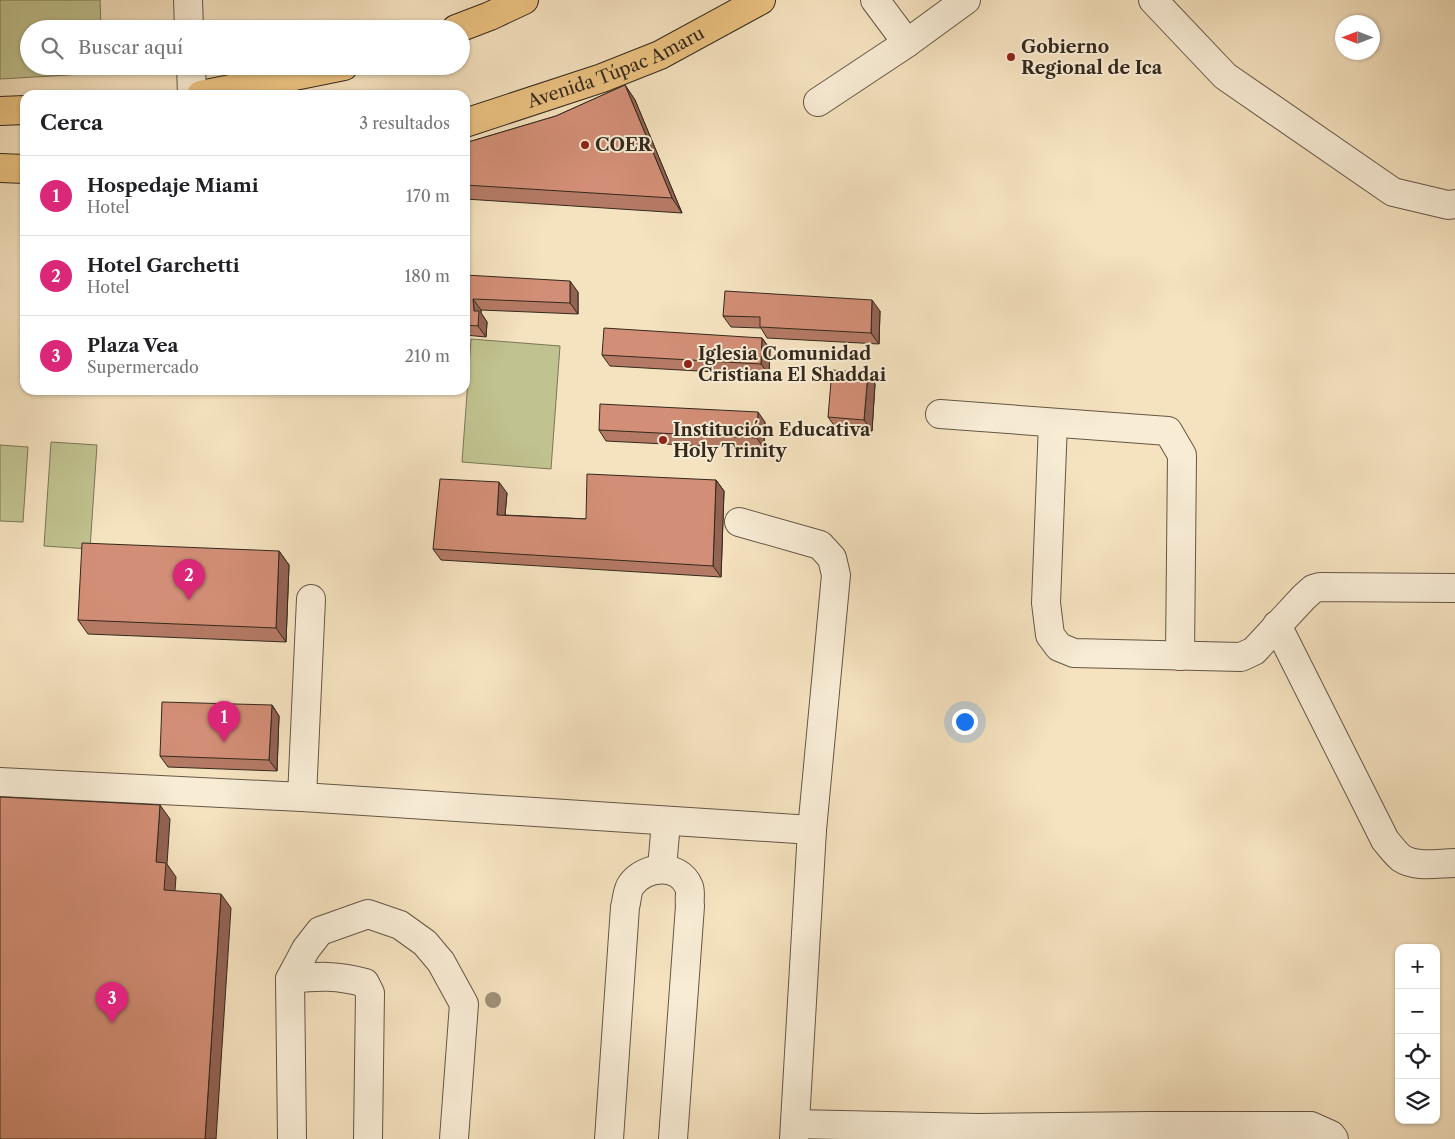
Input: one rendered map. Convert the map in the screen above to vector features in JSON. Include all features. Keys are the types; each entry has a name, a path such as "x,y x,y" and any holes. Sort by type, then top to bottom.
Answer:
{"main road":[{"path":"470,24 524,0"},
{"name":"Avenida Túpac Amaru","path":"470,121 602,78 660,55 761,0"},
{"path":"226,90 300,75"},
{"path":"0,111 20,110"},
{"path":"0,168 20,169"}],"street":[{"path":"188,0 189,20"},
{"path":"875,0 906,43"},
{"path":"818,102 966,0"},
{"path":"1153,0 1225,76 1393,192 1448,205 1455,204"},
{"path":"191,75 192,90"},
{"path":"940,414 1168,431 1182,455 1180,656"},
{"path":"1053,423 1046,602 1050,635 1059,647 1074,654 1242,657 1254,651 1304,596 1320,587 1455,588"},
{"path":"739,522 820,545 832,558 836,575 812,830 794,1131 978,1134 1150,1132 1311,1126 1331,1135 1334,1139"},
{"path":"302,797 311,599"},
{"path":"1277,625 1385,840 1400,857 1410,862 1420,864 1455,863"},
{"path":"0,782 302,797 812,830"},
{"path":"662,868 666,822"},
{"path":"609,1139 625,907 629,886 642,874 662,868 680,875 689,887 690,906 673,1139"},
{"path":"292,1139 290,979 306,949 320,931 368,914 400,925 425,943 441,962 464,1004 454,1139"},
{"path":"290,979 320,975 344,977 365,983 368,988 371,1001 368,1139"}],"green space":[{"path":"0,0 100,0 101,20 20,20 20,75 68,75 0,79"},
{"path":"471,339 560,346 551,469 462,462 467,395 470,395"},
{"path":"51,442 97,445 90,549 44,546"},
{"path":"0,445 28,447 23,522 0,521"}],"building":[{"name":"COER","path":"625,85 672,198 470,185 470,142 556,116"},
{"path":"470,275 570,281 570,303 473,299 474,311 479,311 478,326 470,325"},
{"path":"725,291 872,300 871,333 760,327 760,317 723,316"},
{"path":"604,328 762,338 761,364 602,355"},
{"path":"832,370 868,373 864,420 828,417"},
{"path":"600,404 758,412 757,438 599,430"},
{"path":"587,474 716,480 713,566 433,549 440,479 499,482 497,515 586,519"},
{"path":"82,543 279,551 276,628 78,620"},
{"path":"162,702 272,705 269,760 160,756"},
{"path":"0,797 160,805 156,862 166,863 164,890 221,894 205,1139 0,1139"}],"place":[{"name":"Gobierno Regional de Ica","path":"1011,57"},
{"name":"COER","path":"585,145"},
{"name":"Iglesia Comunidad Cristiana El Shaddai","path":"688,364"},
{"name":"Institución Educativa Holy Trinity","path":"663,440"},
{"name":"Hotel Garchetti","path":"189,600"},
{"name":"Hospedaje Miami","path":"224,742"},
{"name":"Plaza Vea","path":"112,1023"}]}
